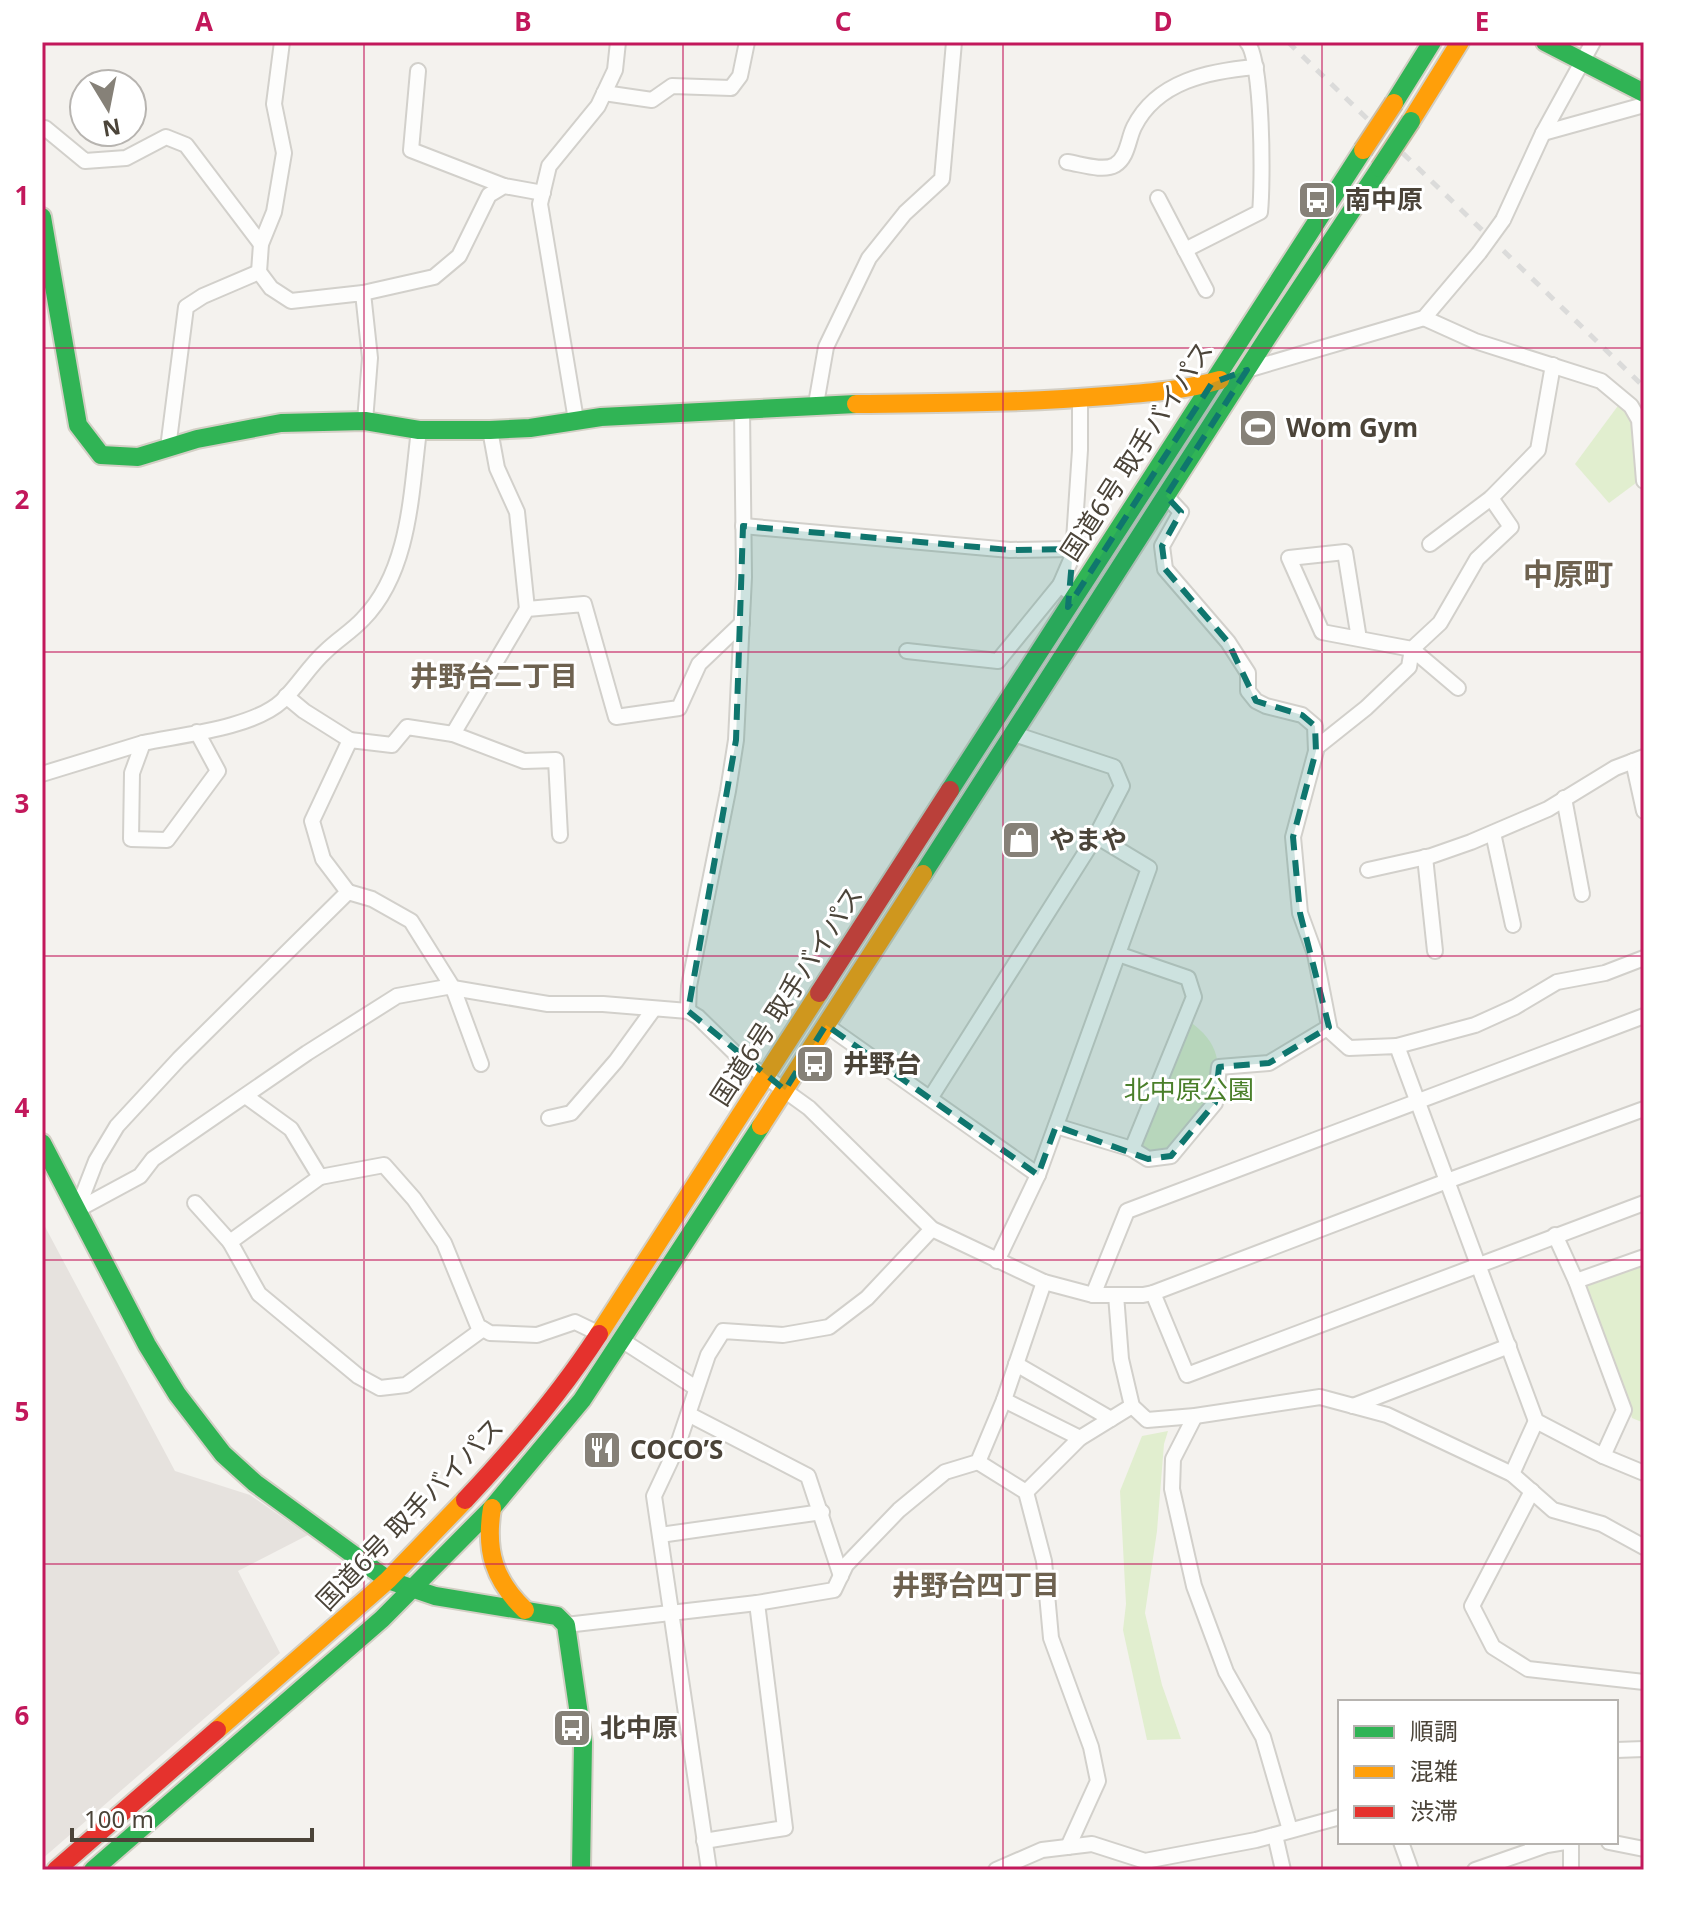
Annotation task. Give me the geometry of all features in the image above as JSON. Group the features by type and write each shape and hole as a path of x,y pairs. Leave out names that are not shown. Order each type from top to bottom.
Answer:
{"main road":[{"name":"国道6号 取手バイパス","path":"56,1870 388,1580 504,1459 571,1376 766,1078 1067,590 1212,383 1432,42"},
{"name":"国道6号 取手バイパス","path":"93,1870 352,1646 413,1589 492,1508 582,1400 1460,42"},
{"path":"1545,42 1644,93"},
{"path":"42,217 78,425 101,455 138,457 197,439 281,423 365,421 419,430 490,430 530,428 576,420 816,404 982,403 1080,398 1189,389 1247,370"},
{"path":"42,1143 147,1345 200,1427 223,1454 255,1483 388,1580 435,1596 557,1616 566,1625 583,1742 581,1870"},
{"path":"492,1508 488,1537 492,1564 508,1595 525,1610"}],"street":[{"path":"282,42 274,104 284,153 274,212 261,244 259,272 271,288 291,301 363,293 434,277 459,256 489,195 504,186"},
{"path":"576,420 540,204 549,166 598,106 615,70 618,42"},
{"path":"604,93 652,100 672,86 731,88 740,76 747,42"},
{"path":"816,404 826,347 869,258 905,213 942,179 954,42"},
{"path":"1185,250 1260,212 1263,184 1256,67 1252,47 1247,42"},
{"path":"1247,370 1424,318 1503,220 1543,133 1593,42"},
{"path":"1067,162 1104,168 1113,166 1123,158 1133,128 1157,96 1180,83 1217,70 1256,67"},
{"path":"418,71 411,150 504,186 543,193"},
{"path":"1543,133 1644,105"},
{"path":"42,129 45,128 85,161 126,158 166,137 186,145 261,244"},
{"path":"1158,198 1206,290"},
{"path":"168,448 186,307 203,296 259,272"},
{"path":"363,293 370,358 365,421"},
{"path":"1424,318 1475,341 1601,381 1631,406 1639,420 1644,481"},
{"path":"1430,544 1491,498 1538,450 1553,365"},
{"path":"907,651 998,661 1067,590 1080,450 1080,398"},
{"path":"688,1011 689,986 734,758 742,623 742,409"},
{"path":"42,774 143,743 232,727 280,704 323,653 364,618 391,578 404,538 419,430"},
{"path":"453,734 527,609 517,512 497,468 490,430"},
{"path":"1166,496 1181,512 1162,546 1165,569 1228,642 1248,673 1248,691 1256,701 1302,715 1315,726 1317,747 1293,837 1300,913 1315,954 1330,1031 1349,1048 1397,1046 1475,1025 1515,1007 1557,982 1605,973 1644,958"},
{"path":"1317,747 1366,708 1409,667 1412,649 1440,623 1477,559 1511,527 1491,498"},
{"path":"743,526 1010,550 1073,549"},
{"path":"1359,639 1345,552 1289,558 1322,632 1359,639 1412,649 1458,688"},
{"path":"527,609 584,604 616,717 679,708 699,664 742,623"},
{"path":"286,696 350,740 392,745 407,727 453,734 524,761 556,760 560,835"},
{"path":"143,743 132,773 131,839 167,840 218,771 197,732"},
{"path":"931,1097 1096,836 1122,786 1114,767 1014,734"},
{"path":"350,740 312,821 323,859 348,892 372,899 411,921 453,988 481,1064"},
{"path":"1368,870 1425,857 1493,833 1548,809 1615,768 1639,759 1644,811"},
{"path":"1564,798 1582,894"},
{"path":"1493,833 1513,925"},
{"path":"997,1261 1038,1175 1149,868 1096,836"},
{"path":"1425,857 1435,951"},
{"path":"77,1210 96,1161 117,1126 179,1059 348,892"},
{"path":"1118,954 1188,978 1194,997 1132,1149"},
{"path":"77,1210 140,1176 153,1159 307,1053 397,996 453,988 548,1004 603,1004 688,1011 741,1059 809,1108 932,1229 1044,1282 1093,1295 1153,1293 1644,1109"},
{"path":"549,1118 571,1113 616,1061 653,1010"},
{"path":"1093,1295 1127,1211 1644,1016"},
{"path":"826,1025 1038,1175"},
{"path":"1056,1126 1132,1149 1148,1159 1171,1156 1215,1103 1219,1067 1269,1063 1329,1027"},
{"path":"1397,1046 1536,1421 1603,1456 1644,1473"},
{"path":"247,1097 291,1129 320,1177"},
{"path":"230,1242 320,1177 384,1165 414,1199 444,1243 478,1326 490,1333 537,1335 575,1322 600,1334"},
{"path":"195,1203 230,1242 259,1294 358,1376 380,1388 406,1385 483,1329"},
{"path":"1153,1293 1187,1375 1644,1203"},
{"path":"709,1870 654,1496 690,1415 708,1355 723,1331 783,1335 829,1327 867,1298 932,1229"},
{"path":"1555,1235 1576,1281 1624,1410 1603,1456"},
{"path":"1576,1281 1644,1257"},
{"path":"978,1462 1004,1400 1044,1282"},
{"path":"1116,1295 1121,1359 1132,1406 1147,1420 1320,1397 1387,1415 1512,1474 1553,1510 1602,1524 1644,1547"},
{"path":"623,1341 696,1388"},
{"path":"1353,1406 1509,1346"},
{"path":"1016,1364 1111,1419"},
{"path":"1004,1400 1080,1438"},
{"path":"1026,1492 1080,1438 1132,1406"},
{"path":"690,1415 808,1476 841,1576"},
{"path":"1195,1416 1173,1459 1172,1489 1194,1586 1226,1672 1263,1737 1282,1832 1283,1870"},
{"path":"1512,1474 1536,1421"},
{"path":"566,1625 757,1603 834,1590 846,1565 899,1510 945,1472 978,1462 1026,1492 1044,1561 1051,1638 1091,1747 1098,1781 1068,1847"},
{"path":"1532,1491 1472,1606 1493,1647 1528,1669 1644,1682"},
{"path":"660,1535 822,1512"},
{"path":"704,1841 785,1828 757,1603"},
{"path":"1618,1750 1644,1749"},
{"path":"996,1870 1042,1850 1092,1844 1145,1861 1338,1818"},
{"path":"1402,1844 1411,1870"},
{"path":"1475,1870 1553,1844"},
{"path":"1571,1844 1571,1870"},
{"path":"1618,1844 1644,1849"}],"highlighted area":[{"path":"1247,370 1166,496 1181,512 1162,546 1165,569 1228,642 1256,701 1302,715 1315,726 1316,751 1293,837 1300,913 1329,1027 1269,1063 1219,1067 1215,1103 1171,1156 1148,1159 1056,1126 1038,1175 826,1025 785,1090 688,1011 736,740 743,526 1010,550 1073,549 1068,607 1212,383"}],"shaded area":[{"path":"42,1221 175,1471 250,1495 308,1535 238,1571 280,1653 42,1859"}],"green space":[{"path":"1623,399 1631,406 1644,477 1609,503 1575,464"},
{"name":"北中原公園","path":"1189,1021 1213,1046 1219,1074 1219,1099 1171,1156 1132,1149"},
{"path":"1644,1266 1644,1423 1632,1418 1585,1285"},
{"path":"1168,1431 1145,1613 1162,1685 1181,1739 1147,1740 1123,1630 1126,1604 1120,1491 1142,1436"}],"railway":[{"path":"1288,42 1644,387"}],"traffic: fast":[{"path":"1394,103 1432,42"},
{"path":"1545,42 1644,93"},
{"path":"1380,168 1411,121"},
{"path":"950,790 1363,150"},
{"path":"923,874 1267,338 1380,168"},
{"path":"42,217 78,425 101,455 138,457 197,439 281,423 365,421 419,430 490,430 530,428 601,417 856,404"},
{"path":"93,1870 382,1619 492,1508 582,1400 761,1126"},
{"path":"42,1143 147,1345 177,1394 223,1454 255,1483 388,1580 435,1596 557,1616 566,1625 583,1742 581,1870"}],"traffic: slow":[{"path":"1411,121 1460,42"},
{"path":"1363,150 1394,103"},
{"path":"856,404 1075,398 1163,391 1220,380"},
{"path":"761,1126 923,874"},
{"path":"599,1334 819,993"},
{"path":"217,1730 388,1580 465,1500"},
{"path":"492,1508 490,1538 494,1564 514,1599 525,1610"}],"traffic: jam":[{"path":"819,993 950,790"},
{"path":"465,1500 536,1420 599,1334"},
{"path":"56,1870 217,1730"}],"place":[{"name":"南中原","path":"1317,200"},
{"name":"Wom Gym","path":"1258,428"},
{"name":"やまや","path":"1021,840"},
{"name":"井野台","path":"815,1064"},
{"name":"COCO’S","path":"602,1450"},
{"name":"北中原","path":"572,1728"}],"district":[{"name":"中原町","path":"1568,575"},
{"name":"井野台二丁目","path":"494,676"},
{"name":"井野台四丁目","path":"976,1585"}]}
